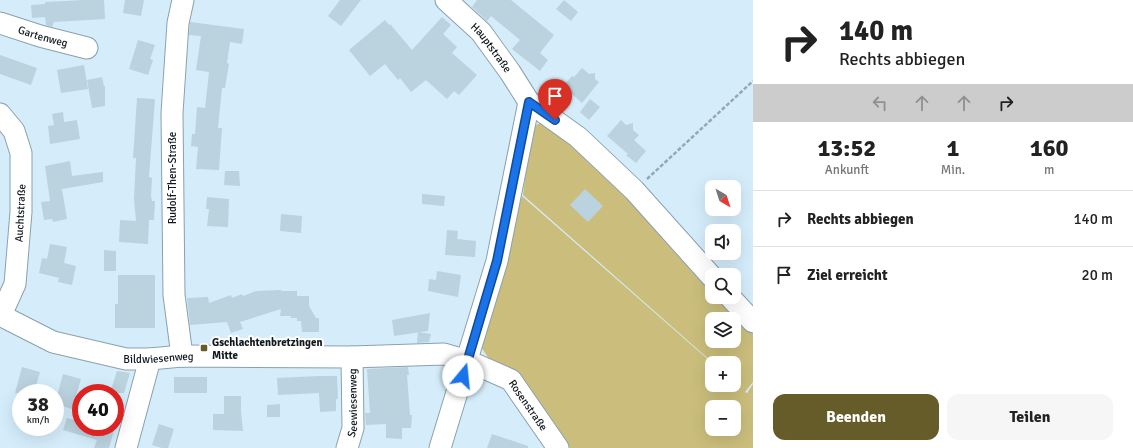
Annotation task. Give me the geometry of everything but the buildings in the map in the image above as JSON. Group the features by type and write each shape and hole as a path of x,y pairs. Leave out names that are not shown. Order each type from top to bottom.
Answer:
{"street":[{"name":"Rudolf-Then-Straße","path":"182,356 174,295 172,113 178,23 183,0"},
{"name":"Hauptstraße","path":"446,0 480,32 510,72 529,102"},
{"name":"Gartenweg","path":"0,23 40,36 87,48"},
{"path":"440,448 468,361 497,261 529,102 578,137 634,190 705,269"},
{"name":"Auchtstraße","path":"0,114 14,131 21,153 21,212 15,284 0,315"},
{"path":"736,304 753,322"},
{"name":"Bildwiesenweg","path":"0,315 53,342 126,359 150,359 182,356 352,357 444,354 468,361"},
{"name":"Seewiesenweg","path":"347,448 353,428 352,357"},
{"path":"126,448 150,359"},
{"name":"Rosenstraße","path":"468,361 511,380 558,448"}],"path":[{"path":"634,190 753,81"}],"shaded area":[{"path":"541,122 549,122 627,195 705,279 705,304 729,304 737,312 705,312 705,348 741,348 741,317 753,329 753,382 745,392 747,393 753,384 753,448 570,448 520,375 489,359 481,347 522,196 705,357 705,392 741,392 741,356 705,356 523,195 531,130"}],"place":[{"name":"Gschlachtenbretzingen Mitte","path":"204,348"}],"route":[{"path":"463,376 497,261 529,102 555,120"}]}
